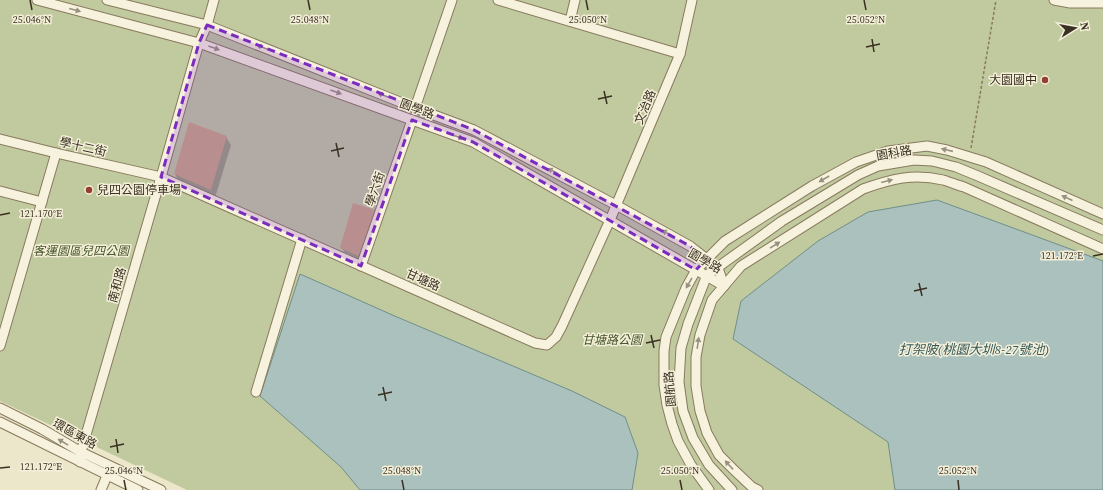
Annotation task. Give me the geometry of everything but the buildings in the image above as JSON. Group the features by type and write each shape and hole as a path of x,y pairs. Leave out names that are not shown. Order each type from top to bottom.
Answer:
{"street":[{"name":"園學路","path":"37,0 199,43 473,142 724,286"},
{"name":"園學路","path":"107,0 207,25 474,130 690,246 718,268 724,286"},
{"name":"南和路","path":"80,462 81,452 162,177 199,43 207,25 214,0"},
{"path":"415,108 452,0"},
{"path":"498,0 680,54"},
{"path":"570,22 575,0"},
{"name":"文治路","path":"610,220 680,54 692,0"},
{"path":"1054,0 1103,3"},
{"name":"學六街","path":"361,266 412,120"},
{"name":"學十二街","path":"0,139 162,177"},
{"path":"710,490 691,465 678,441 667,405 663,367 666,337 686,288 696,270 725,241 812,186 856,162 888,151 927,146 947,150 986,162 1103,214"},
{"path":"0,346 56,153"},
{"name":"園科路","path":"707,276 782,221 858,175 878,166 914,160 932,161 978,176 1103,230"},
{"name":"甘塘路","path":"162,177 534,343 547,345 556,337 562,326 610,220"},
{"path":"758,490 752,487 733,470 719,455 706,433 700,411 696,386 696,357 700,335 712,300 742,266 863,189 884,181 906,177 924,177 943,180 964,187 1103,249"},
{"path":"0,191 42,202"},
{"path":"256,392 302,239"},
{"name":"園航路","path":"707,276 688,324 681,348 680,382 684,411 693,438 709,465 732,490"},
{"name":"環區東路","path":"0,408 42,429 81,452 161,490"},
{"name":"環區東路","path":"0,422 138,490"},
{"path":"101,490 111,466"}],"path":[{"path":"969,157 996,0"}],"highlighted area":[{"path":"207,25 474,130 690,246 706,259 696,270 473,142 412,120 361,266 161,177 199,43"}],"green space":[{"path":"0,0 1103,0 1103,490 187,490 0,401"}],"water":[{"name":"打架陂(桃園大圳8-27號池)","path":"937,200 1103,261 1103,490 895,490 888,442 733,339 741,301 818,241 868,212"},
{"path":"300,274 572,391 625,417 638,453 632,490 360,490 341,467 260,396"}],"place":[{"name":"大園國中","path":"1045,80"},
{"name":"兒四公園停車場","path":"89,190"}],"park label":[{"name":"客運園區兒四公園","path":"81,251"},
{"name":"甘塘路公園","path":"612,340"}]}
